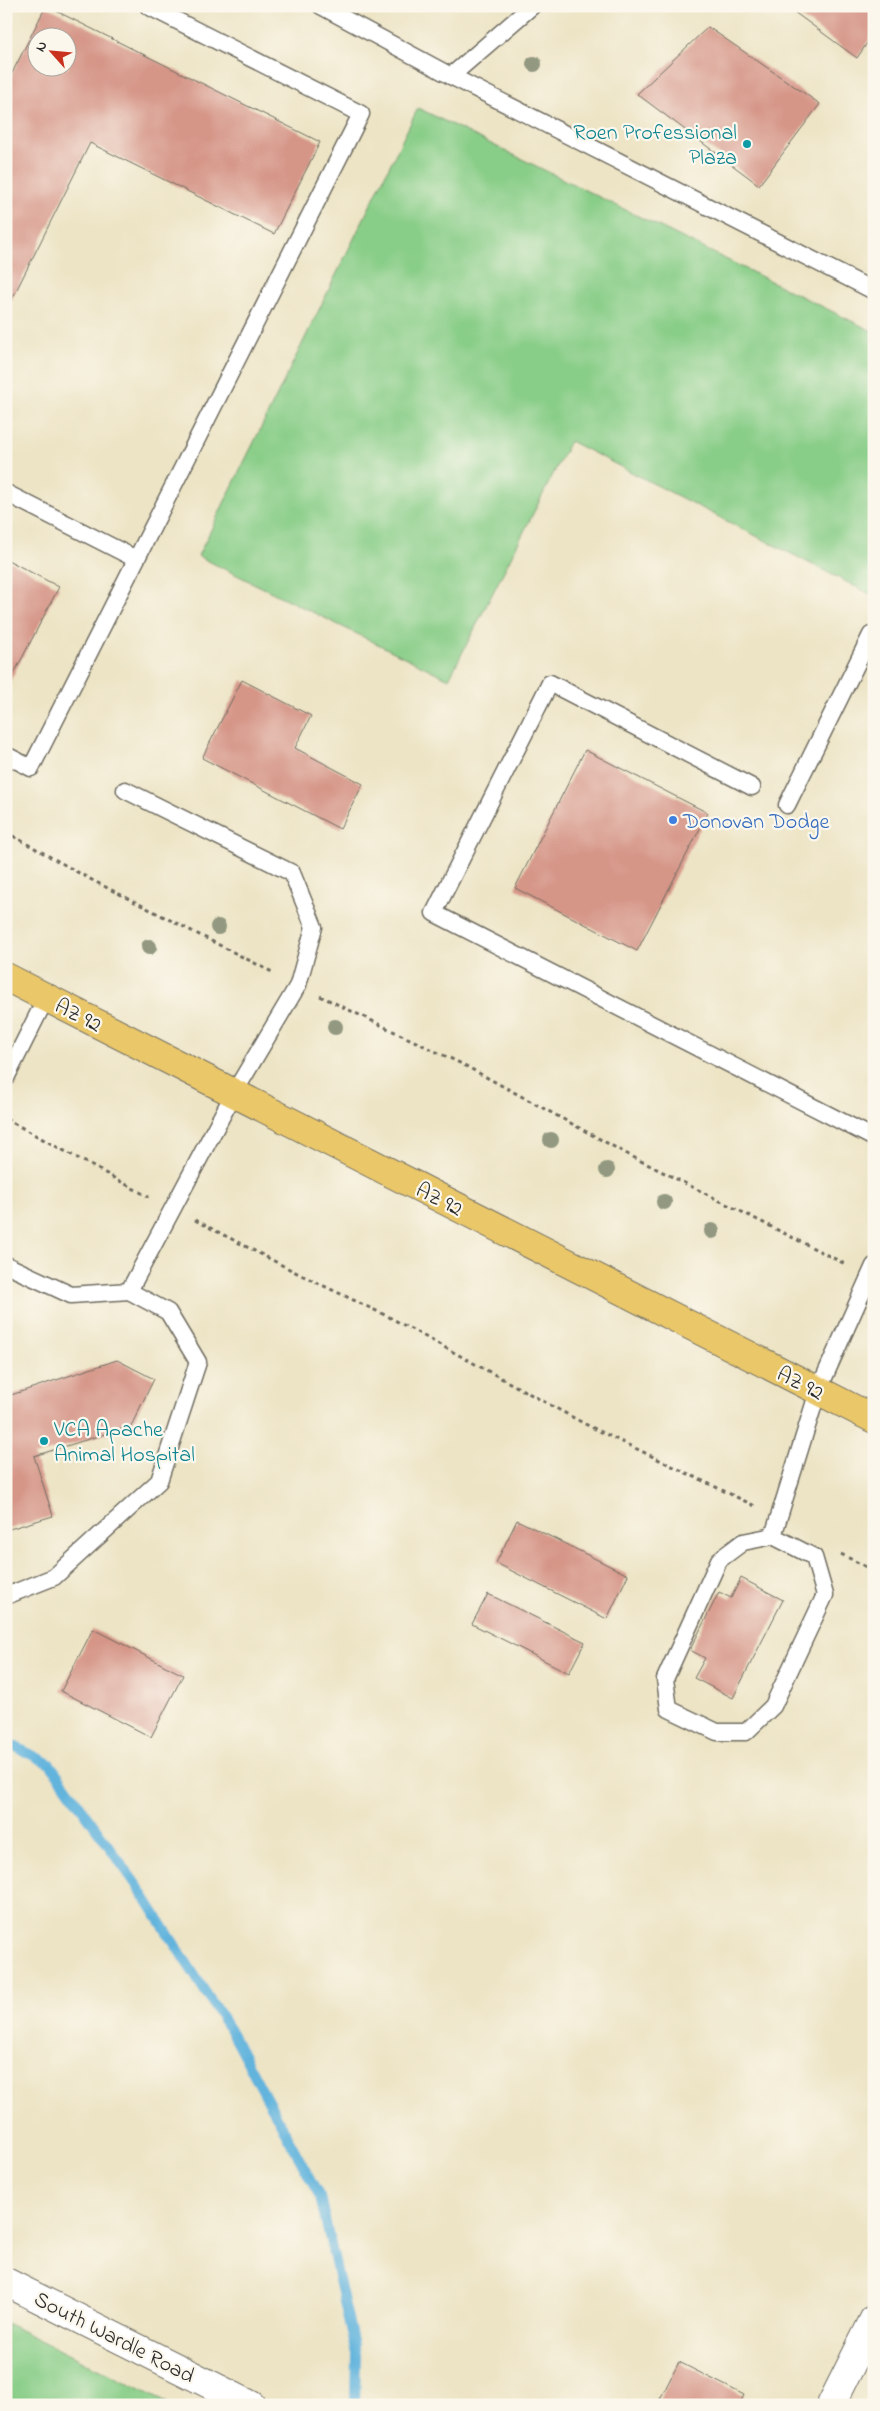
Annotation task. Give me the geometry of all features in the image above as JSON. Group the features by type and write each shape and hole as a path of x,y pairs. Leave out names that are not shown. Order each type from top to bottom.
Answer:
{"main road":[{"name":"AZ 92","path":"6,977 874,1419"}],"street":[{"name":"South Wardle Road","path":"6,2282 251,2405"},
{"path":"831,2405 874,2319"}],"lane":[{"path":"6,755 31,768 362,114 148,6"},
{"path":"321,6 451,76 874,291"},
{"path":"451,76 532,6"},
{"path":"6,493 136,559"},
{"path":"787,805 871,635 874,636"},
{"path":"752,788 550,683 434,913 874,1138"},
{"path":"125,790 292,873 314,927 298,985 234,1093 129,1291"},
{"path":"6,1078 46,998"},
{"path":"6,1264 71,1295 129,1291 168,1312 198,1362 159,1481 54,1576 6,1596"},
{"path":"773,1536 818,1391 871,1272"},
{"path":"773,1536 814,1557 825,1595 773,1706 746,1732 717,1732 669,1708 665,1679 719,1560 743,1542 773,1536"}],"path":[{"path":"6,832 88,878 298,985 464,1065 628,1155 871,1272"},
{"path":"6,1119 100,1172 301,1275 389,1317 585,1424 779,1518"},
{"path":"839,1553 874,1571"}],"green space":[{"path":"418,108 874,332 874,596 570,441 449,679 198,556"},
{"path":"6,2323 171,2405 6,2405"}],"building":[{"path":"46,6 320,142 274,234 90,143 6,311 6,85 28,42 28,78 78,78 78,28 35,28"},
{"path":"786,6 874,6 874,33 857,58"},
{"name":"Roen Professional Plaza","path":"708,27 820,104 759,185 637,94"},
{"path":"6,559 59,587 6,689"},
{"path":"242,680 311,716 295,748 363,784 340,829 202,758"},
{"path":"585,750 708,813 637,951 515,888"},
{"name":"VCA Apache Animal Hospital","path":"117,1360 154,1379 131,1426 34,1456 53,1516 6,1530 6,1383 11,1395"},
{"path":"517,1520 628,1575 607,1619 496,1563"},
{"path":"741,1578 783,1600 733,1698 694,1678 705,1658 690,1650 719,1592 731,1598"},
{"path":"488,1594 585,1642 569,1673 472,1624"},
{"path":"93,1629 183,1675 151,1737 61,1691"},
{"path":"679,2362 744,2395 739,2405 657,2405"}],"waterway":[{"path":"6,1742 50,1764 140,1890 231,2032 320,2197 356,2354 355,2405"}],"place":[{"name":"Roen Professional Plaza","path":"747,144"},
{"name":"Donovan Dodge","path":"673,820"},
{"name":"VCA Apache Animal Hospital","path":"44,1441"}]}
